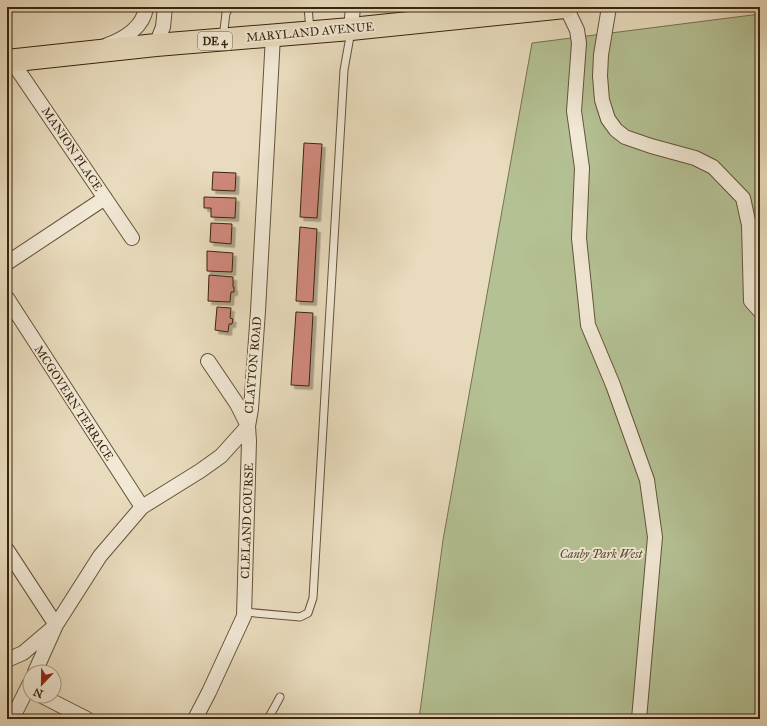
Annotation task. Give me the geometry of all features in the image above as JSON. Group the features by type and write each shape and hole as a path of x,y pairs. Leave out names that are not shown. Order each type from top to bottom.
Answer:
{"main road":[{"name":"MARYLAND AVENUE","path":"9,61 156,45 351,29 455,16 565,7"}],"street":[{"path":"83,54 119,40 132,32 141,21 146,12 146,7"},
{"path":"156,45 163,27 165,7"},
{"path":"351,29 352,7"},
{"path":"565,7 577,30 579,43 574,111 582,168 579,238 588,325 613,385 647,480 655,537 639,719"},
{"path":"609,7 601,55 600,76 602,100 608,119 616,130 625,136 651,146 695,158 713,167 743,198 749,225 751,301 760,311"},
{"name":"CLAYTON ROAD","path":"7,660 23,653 56,625 100,556 142,507 200,471 221,456 248,426 258,311 273,36"},
{"name":"MANION PLACE","path":"9,61 132,238"},
{"path":"7,263 105,198"},
{"name":"MCGOVERN TERRACE","path":"7,298 142,507"},
{"path":"208,361 237,404 248,426"},
{"name":"CLELAND COURSE","path":"244,614 249,441 248,426"},
{"path":"7,550 56,625 39,664"},
{"path":"195,719 209,692 244,614"},
{"path":"12,719 22,700"},
{"path":"58,704 87,719"}],"lane":[{"path":"222,40 226,13 230,7"},
{"path":"308,7 310,32"},
{"path":"244,614 300,617 308,613 313,598 344,70 351,29"},
{"path":"268,719 280,697"}],"green space":[{"name":"Canby Park West","path":"760,14 760,719 419,719 443,540 532,43"}],"building":[{"path":"304,143 322,144 317,218 300,217"},
{"path":"213,172 236,173 235,191 212,190"},
{"path":"204,197 236,198 235,218 211,217 211,208 204,208"},
{"path":"211,223 232,224 231,244 210,242"},
{"path":"300,227 317,229 313,302 296,301"},
{"path":"207,251 233,253 232,272 207,271"},
{"path":"209,275 233,277 234,292 231,292 230,302 208,301"},
{"path":"217,307 231,308 230,318 233,319 232,324 229,324 228,332 215,330"},
{"path":"296,312 313,313 309,386 291,385"}]}
